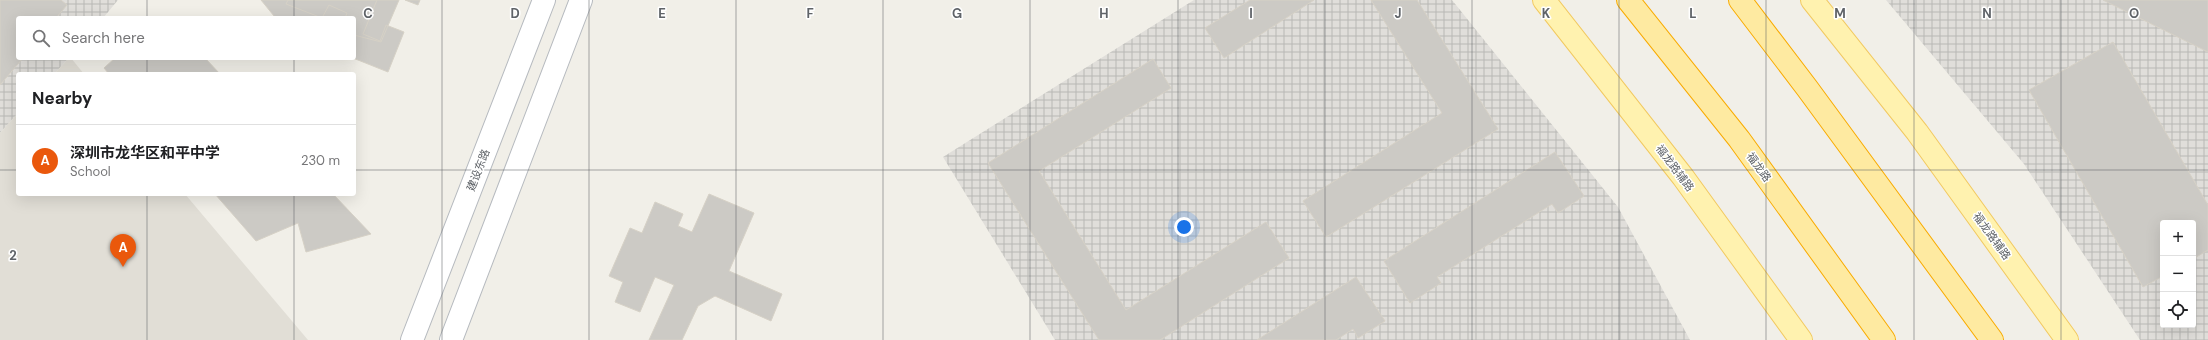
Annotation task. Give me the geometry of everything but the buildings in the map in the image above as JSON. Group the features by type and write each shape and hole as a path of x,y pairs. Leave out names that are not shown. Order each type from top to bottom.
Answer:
{"highway":[{"name":"福龙路","path":"1628,0 1739,139 1884,340"},
{"path":"1740,0 1807,88 1992,340"}],"main road":[{"name":"建设东路","path":"412,340 544,0"},
{"path":"451,340 581,0"},
{"name":"福龙路辅路","path":"1544,0 1683,177 1801,340"},
{"name":"福龙路辅路","path":"1812,0 1917,132 2067,340"}],"shaded area":[{"path":"0,0 118,0 105,16 16,16 16,60 67,60 56,72 16,72 16,115 0,133"},
{"path":"1194,0 1452,0 1618,207 1690,340 1055,340 943,157"},
{"path":"1886,0 2208,0 2208,340 2140,340 2024,164"},
{"path":"67,60 73,60 82,72 56,72"},
{"path":"16,115 16,196 187,196 308,340 0,340 0,133"}],"place":[{"name":"深圳市龙华区和平中学","path":"123,267"}]}
